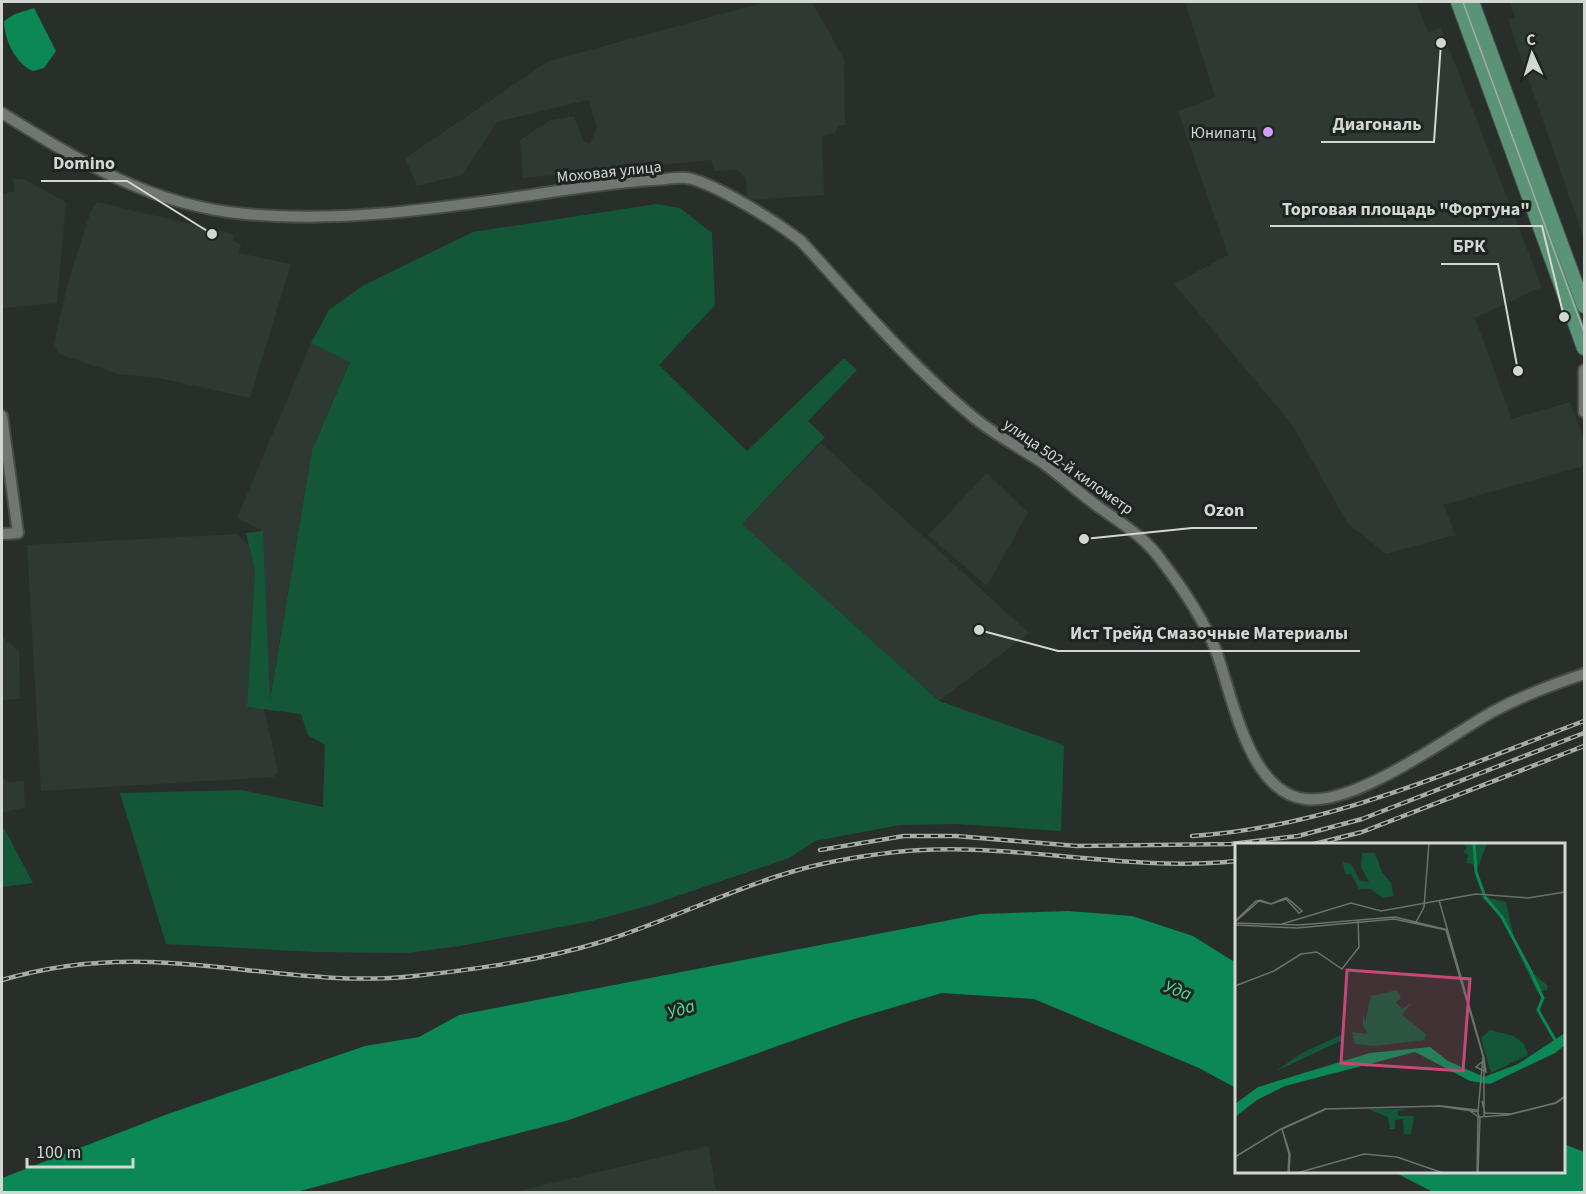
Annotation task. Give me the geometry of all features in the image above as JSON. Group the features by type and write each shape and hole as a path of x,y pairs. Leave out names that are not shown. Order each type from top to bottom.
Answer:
{"main road":[{"path":"1458,2 1584,348"},
{"path":"1472,2 1584,306"}],"street":[{"name":"Моховая улица","path":"2,113 128,185 188,205 245,214 332,217 430,210 609,184 685,178 706,184 780,225"},
{"name":"улица 502-й километр","path":"780,225 801,242 923,372 974,418 1039,460 1132,529 1160,558 1189,600 1214,646 1245,741 1266,774 1281,790 1301,799 1315,800 1346,792 1416,762 1496,710 1584,674"},
{"path":"1584,370 1584,412"},
{"path":"2,416 18,533 2,534"}],"shaded area":[{"path":"766,2 812,2 844,59 845,125 838,125 835,133 822,136 824,195 747,200 746,178 738,170 714,171 712,160 523,178 520,140 550,120 574,116 583,141 590,144 597,127 588,100 497,122 462,175 417,186 405,158 549,61"},
{"path":"1185,2 1416,2 1428,32 1441,28 1542,287 1475,318 1512,419 1570,402 1584,439 1584,466 1444,505 1455,535 1386,554 1348,524 1291,423 1174,284 1228,255 1178,111 1215,97"},
{"path":"1510,2 1584,2 1584,239 1508,20 1515,17"},
{"path":"13,179 24,179 66,202 57,303 2,308 2,194 15,191"},
{"path":"97,202 225,232 234,235 233,241 241,244 239,253 291,264 250,398 158,378 118,374 59,354 54,343 68,282 90,213"},
{"path":"656,204 680,208 712,233 715,305 659,365 747,451 844,358 857,370 808,421 825,437 742,524 939,701 1064,745 1061,831 957,824 900,825 815,841 789,858 651,905 592,921 460,946 407,953 314,952 166,944 120,793 242,790 323,807 325,745 308,735 301,714 247,707 255,571 246,533 263,531 270,700 312,450 350,362 311,343 329,310 364,285 473,232"},
{"path":"311,343 350,361 312,450 269,704 263,531 237,518"},
{"path":"821,443 1029,633 939,701 742,524"},
{"path":"987,473 1028,513 987,586 928,535"},
{"path":"237,534 249,546 255,571 247,707 264,709 278,772 274,777 41,791 27,545"},
{"path":"2,637 19,650 20,699 2,700"},
{"path":"2,776 8,782 24,781 25,807 2,813"},
{"path":"4,828 33,883 2,887 2,830"},
{"path":"708,1146 716,1192 513,1192"}],"water":[{"path":"34,8 56,51 44,68 33,71 21,63 12,51 6,36 4,21 15,14"},
{"name":"Уда","path":"1068,911 1132,916 1193,936 1235,962 1235,1087 1199,1068 1034,999 942,993 854,1019 569,1120 296,1192 2,1192 2,1178 165,1115 365,1046 419,1037 459,1015 981,914"},
{"path":"1565,1144 1584,1152 1584,1192 1433,1192 1396,1173 1565,1173"}],"tram line":[{"path":"1463,2 1584,332"}],"railway":[{"path":"1192,836 1243,831 1343,808 1440,776 1584,721"},
{"path":"1239,843 1298,836 1362,819 1584,733"},
{"path":"1318,843 1362,832 1584,746"},
{"path":"820,850 904,836 956,836 1077,846 1235,844"},
{"path":"2,980 43,970 106,962 170,963 293,975 354,978 415,976 486,967 533,959 601,942 743,888 804,868 896,852 938,849 981,850 1151,863 1194,864 1235,861"}],"place":[{"name":"Диагональ","path":"1441,43"},
{"name":"Юнипатц","path":"1268,132"},
{"name":"Domino","path":"212,234"},
{"name":"Торговая площадь \"Фортуна\"","path":"1564,317"},
{"name":"БРК","path":"1518,371"},
{"name":"Ozon","path":"1084,539"},
{"name":"Ист Трейд Смазочные Материалы","path":"979,630"}]}
